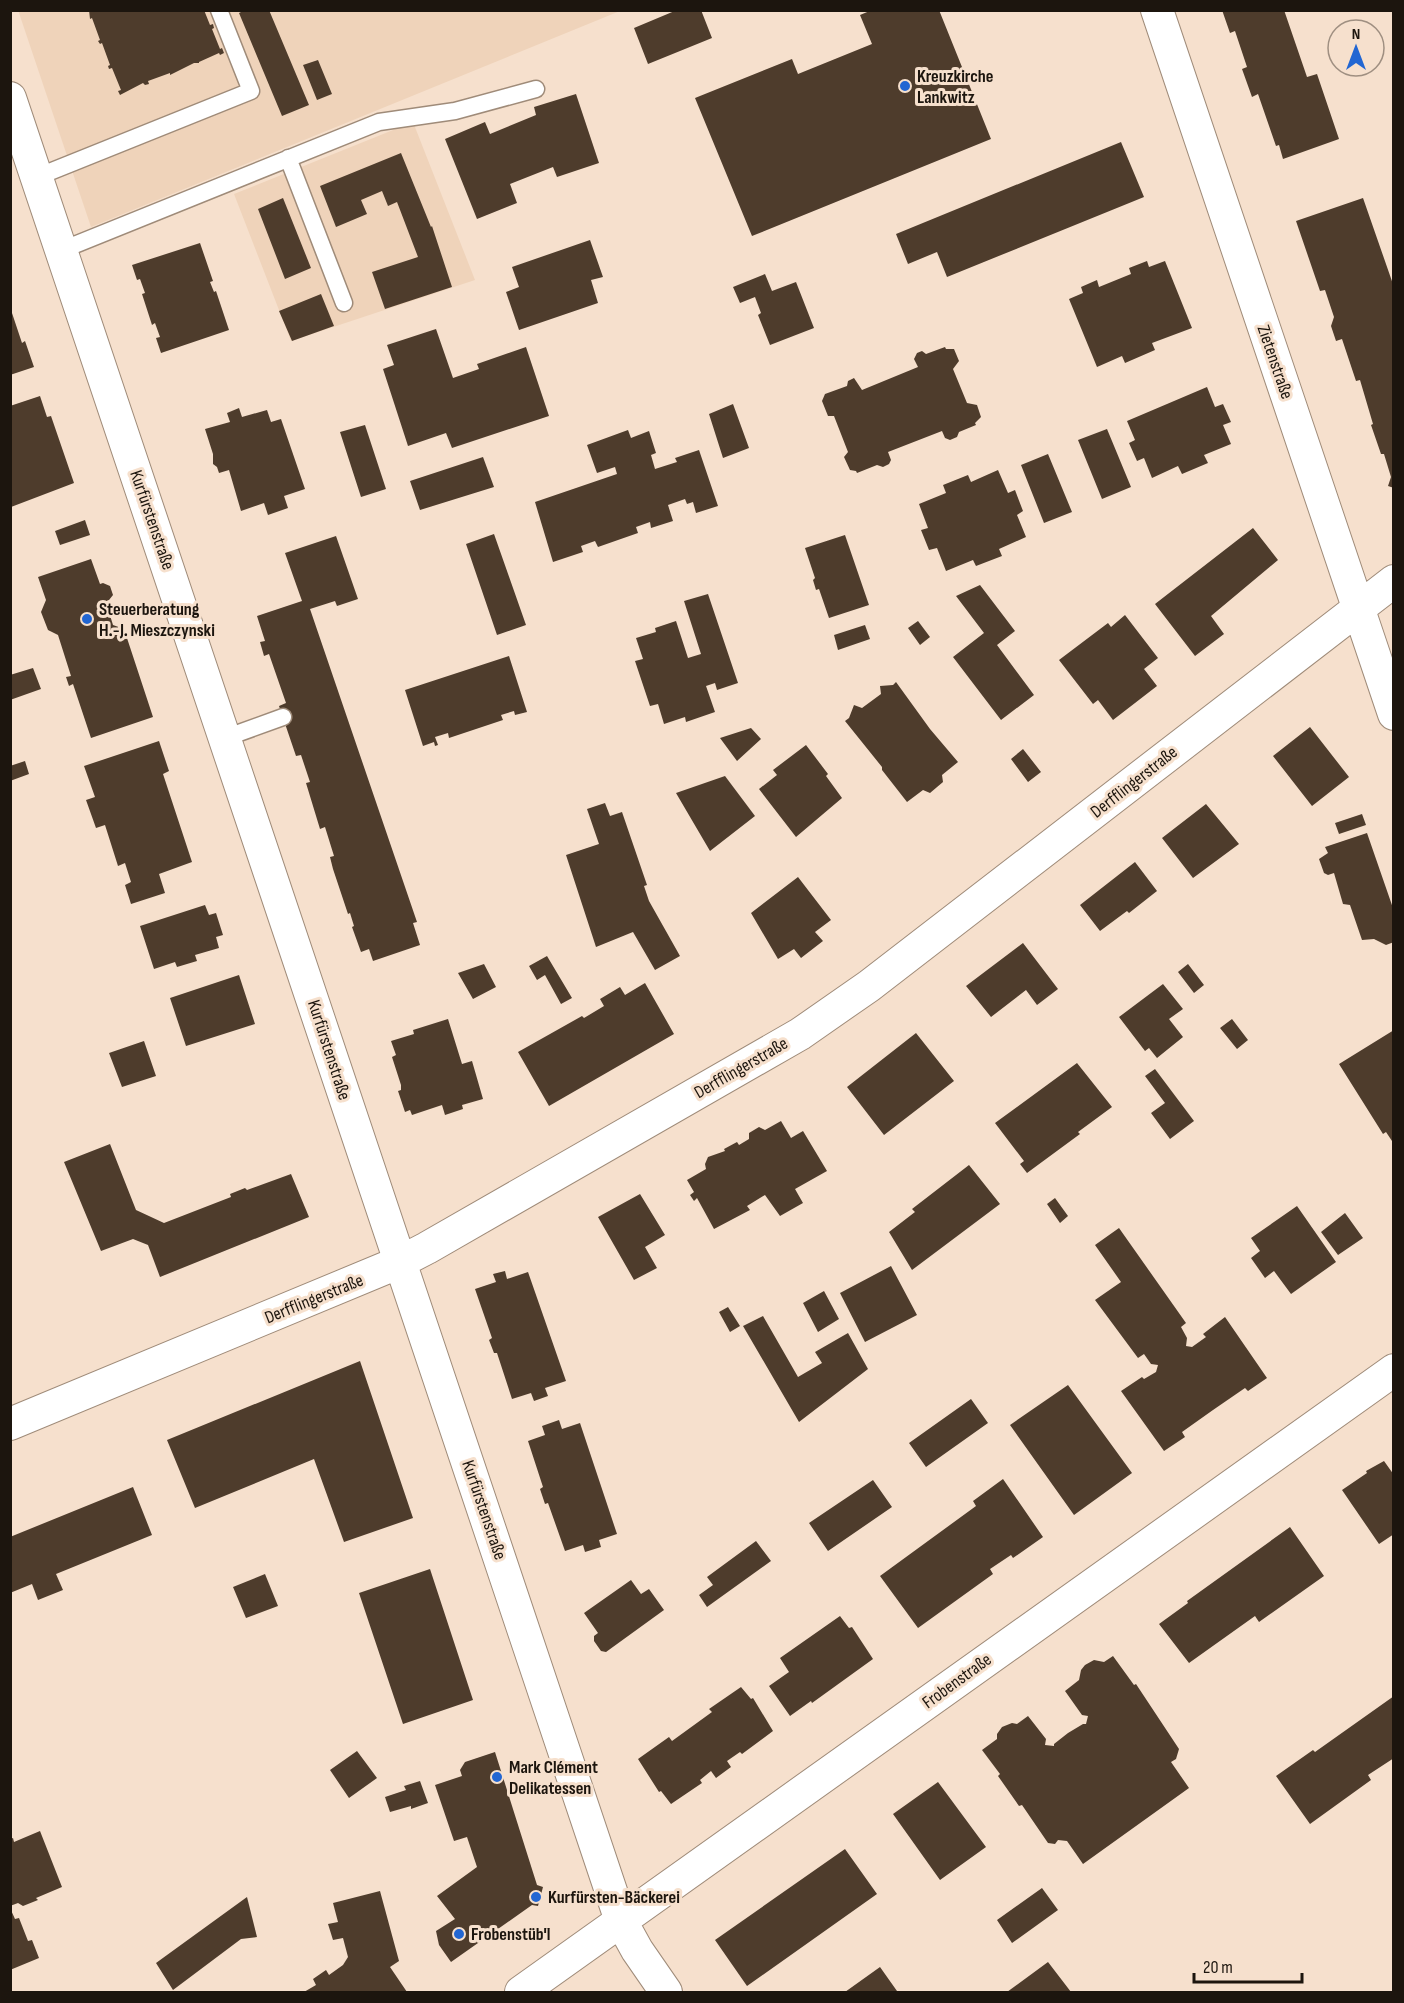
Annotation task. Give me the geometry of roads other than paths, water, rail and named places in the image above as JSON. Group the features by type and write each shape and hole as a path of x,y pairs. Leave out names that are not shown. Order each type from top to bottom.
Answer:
{"street":[{"name":"Zietenstraße","path":"1157,10 1394,714"},
{"name":"Kurfürstenstraße","path":"10,98 621,1921 637,1950 666,1992"},
{"name":"Derfflingerstraße","path":"10,1424 400,1262 458,1231 807,1029 869,986 1394,581"},
{"name":"Frobenstraße","path":"521,1992 1394,1370"}],"lane":[{"path":"37,177 251,91 219,10"},
{"path":"62,250 379,122 455,111 536,89"},
{"path":"288,158 344,303"},
{"path":"225,738 284,717"}],"place":[{"name":"Kreuzkirche Lankwitz","path":"905,86"},
{"name":"Steuerberatung H.-J. Mieszczynski","path":"87,619"},
{"name":"Mark Clément Delikatessen","path":"497,1777"},
{"name":"Kurfürsten-Bäckerei","path":"536,1897"},
{"name":"Frobenstüb'l","path":"459,1934"}]}
